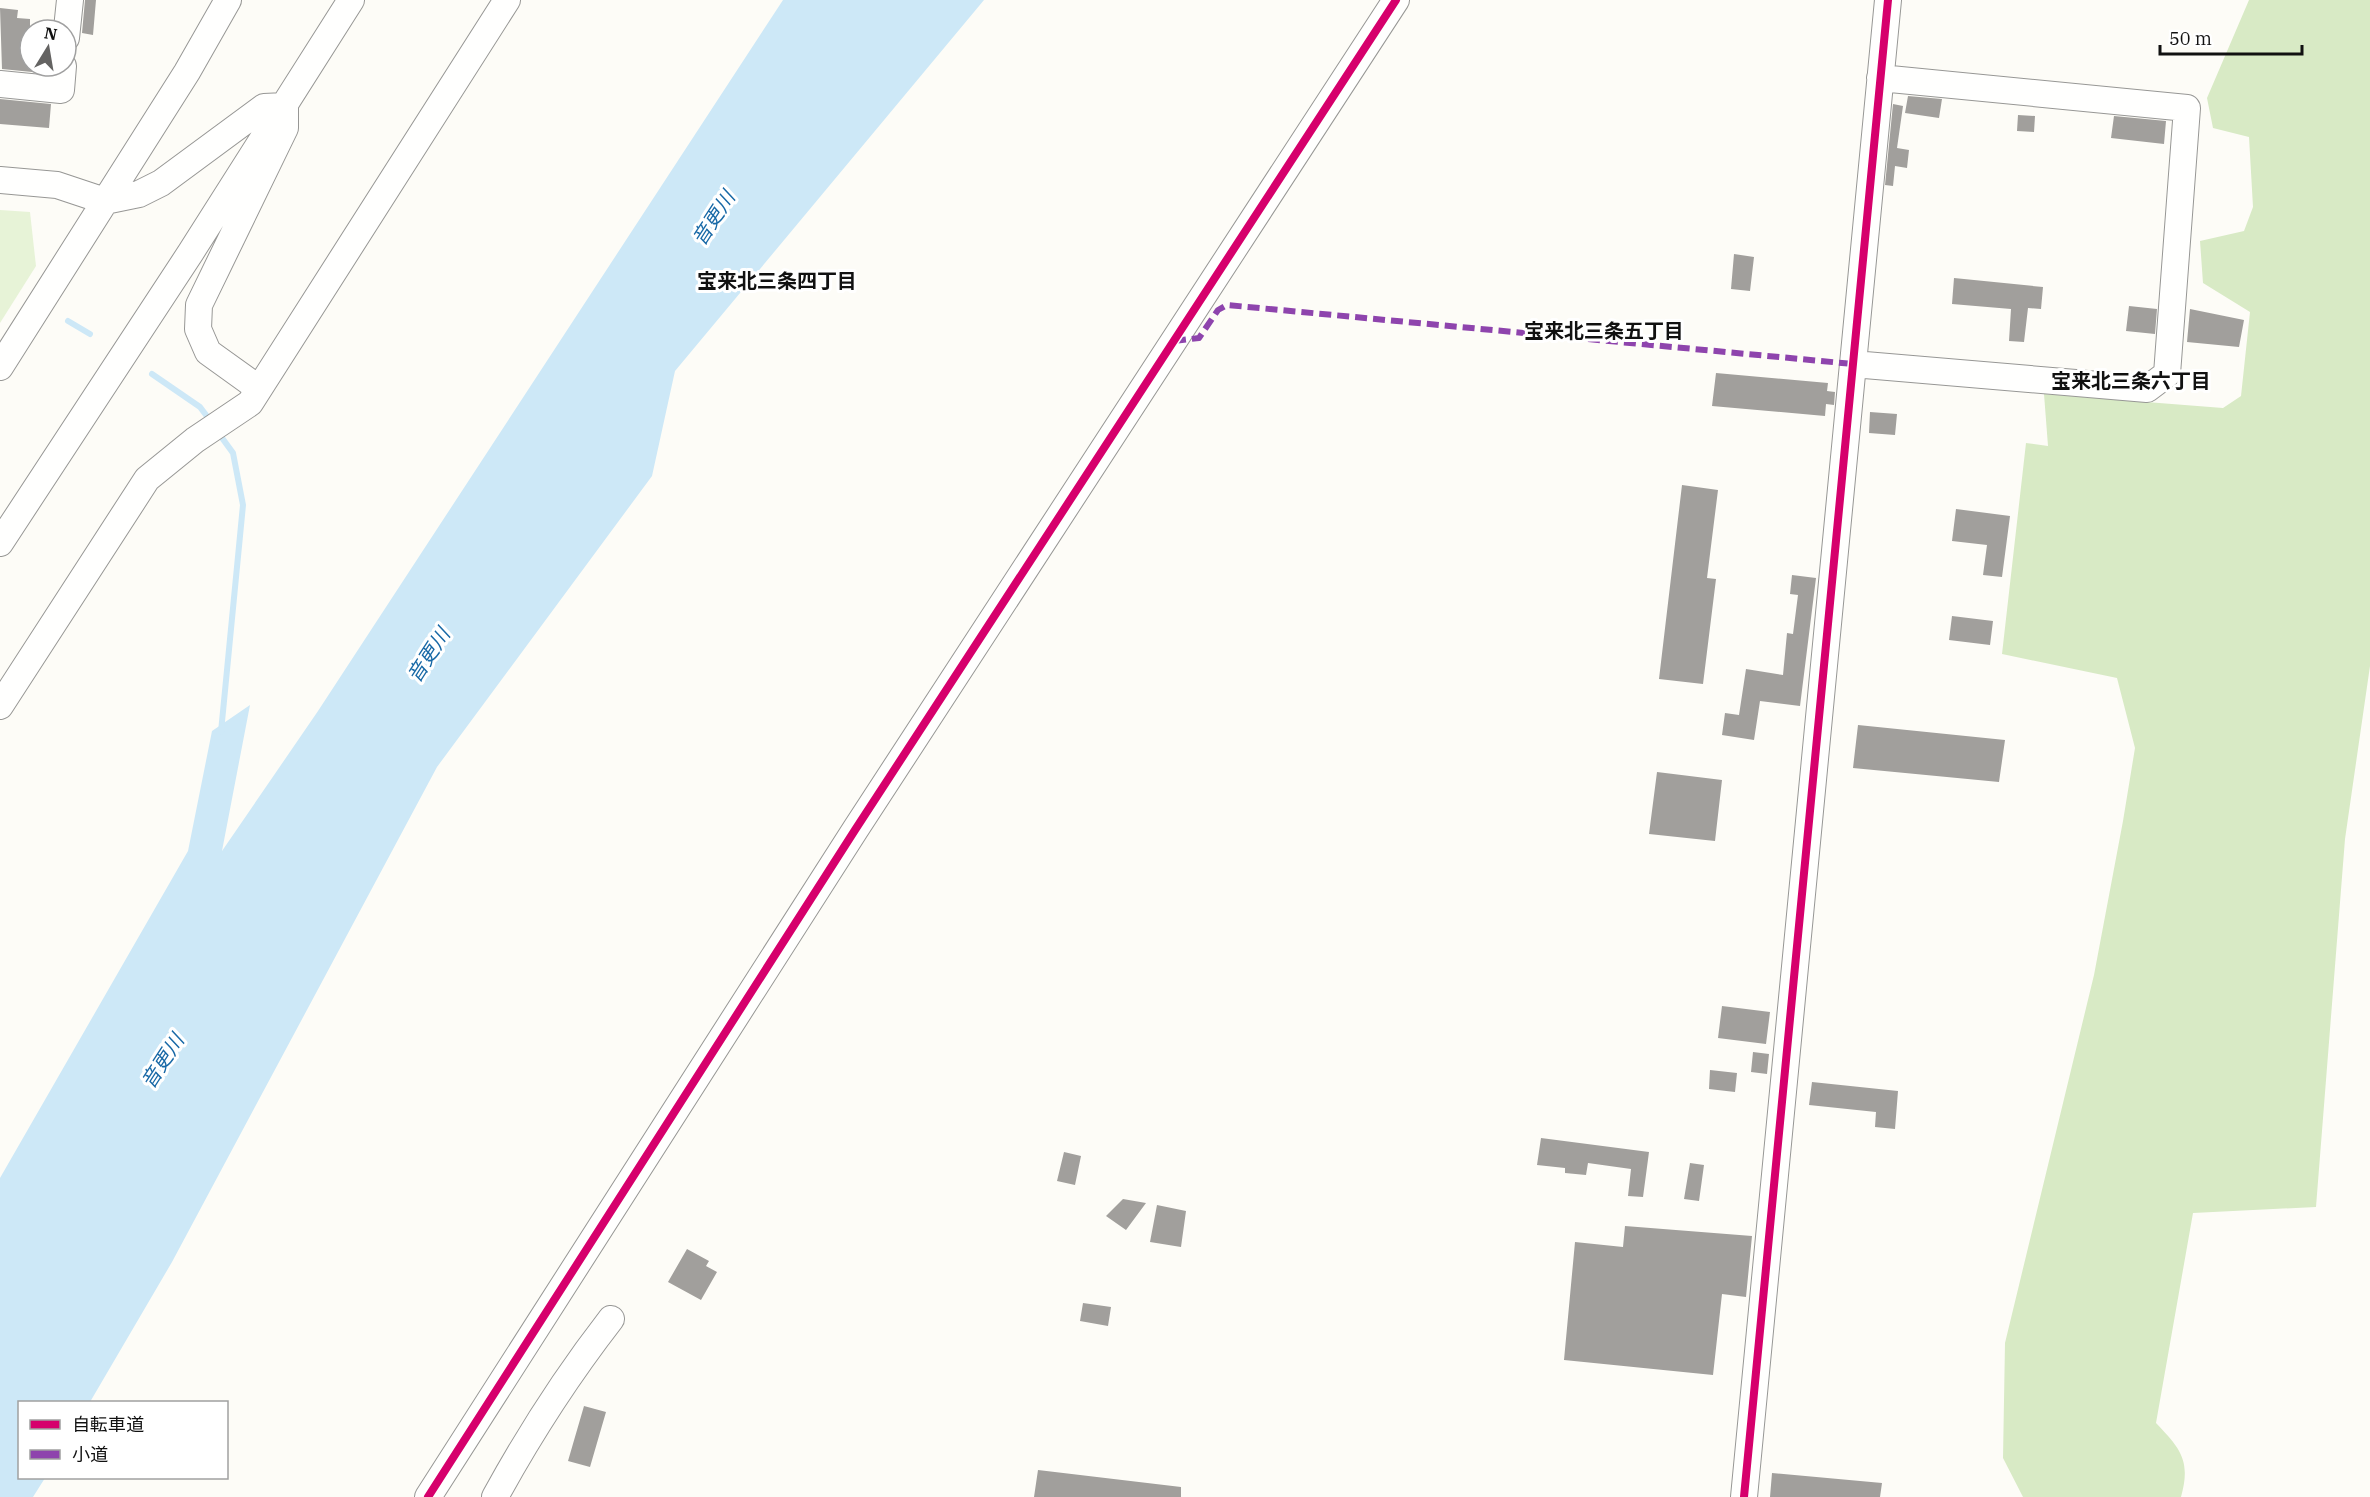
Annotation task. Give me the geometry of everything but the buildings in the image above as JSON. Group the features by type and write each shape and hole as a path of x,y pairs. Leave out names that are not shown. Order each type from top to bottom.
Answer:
{"street":[{"path":"68,18 70,0"},
{"path":"0,367 188,72 228,0"},
{"path":"0,543 285,106 351,0"},
{"path":"0,706 147,479 195,440 250,403 507,0"},
{"path":"429,1497 855,830 1396,0"},
{"path":"1744,1497 1888,0"},
{"path":"0,84 61,90 62,78"},
{"path":"1853,364 2147,389 2167,374 2187,108 1881,78"},
{"path":"0,180 57,185 105,201 139,194 161,183 264,107 285,106"},
{"path":"258,388 208,352 198,329 199,305 285,129 285,106"},
{"path":"495,1497 530,1431 565,1378 611,1319"}],"green space":[{"path":"2249,0 2370,0 2370,666 2345,839 2316,1207 2193,1213 2156,1423 2172,1440 2182,1456 2185,1474 2181,1497 2023,1497 2003,1458 2005,1343 2094,975 2135,748 2117,678 2002,654 2026,443 2048,446 2044,394 2223,408 2241,396 2250,312 2203,283 2200,241 2244,231 2253,207 2249,137 2213,128 2207,98"},
{"path":"0,210 30,212 36,266 0,323"}],"water":[{"name":"音更川","path":"783,0 984,0 675,371 652,476 437,767 172,1262 91,1401 18,1401 18,1479 44,1479 33,1497 0,1497 0,1178 188,851 212,731 250,705 222,851 318,711"}],"waterway":[{"path":"68,321 90,334"},
{"path":"152,374 200,407 212,423"},
{"path":"217,431 233,453 243,505 221,732"}],"marked path":[{"path":"1174,341 1199,338 1218,310 1227,305 1853,364"}],"cycle path":[{"path":"428,1497 855,830 1396,0"},
{"path":"1744,1497 1888,0"}],"district":[{"name":"宝来北三条四丁目","path":"777,280"},
{"name":"宝来北三条五丁目","path":"1604,330"},
{"name":"宝来北三条六丁目","path":"2131,380"}]}
